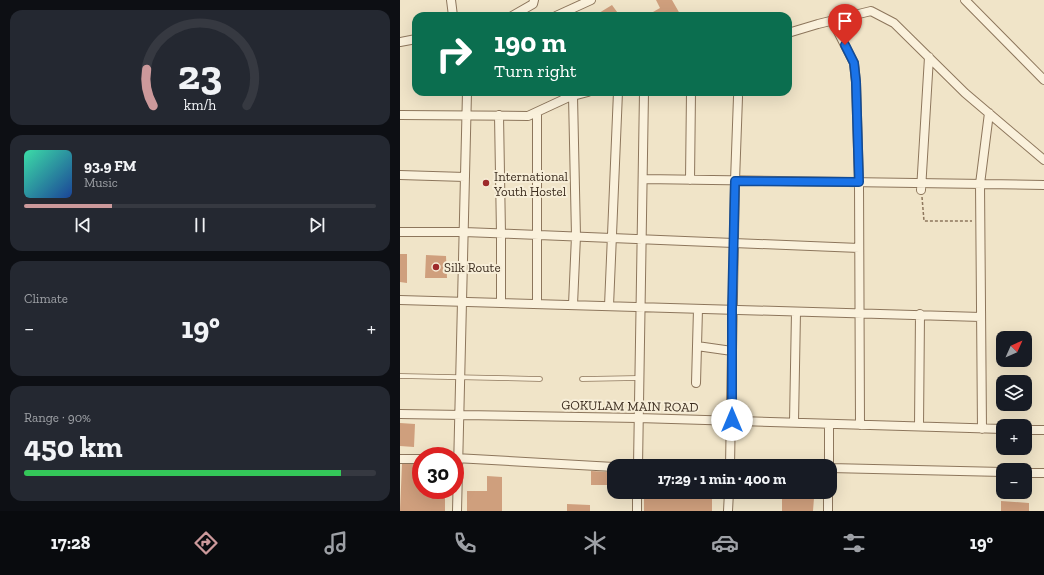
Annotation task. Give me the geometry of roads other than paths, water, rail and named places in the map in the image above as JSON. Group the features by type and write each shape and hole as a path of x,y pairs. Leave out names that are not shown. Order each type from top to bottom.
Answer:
{"street":[{"path":"451,0 452,12"},
{"path":"519,12 533,4 534,0"},
{"path":"564,12 590,0"},
{"path":"965,0 1044,80"},
{"path":"792,32 832,20 871,12 894,23 964,93 1044,160"},
{"path":"832,20 854,63 856,82 860,248 860,425"},
{"path":"400,42 412,40"},
{"path":"921,187 929,57"},
{"path":"458,447 467,96"},
{"path":"400,115 528,116 573,96 576,236 573,305"},
{"path":"609,306 618,96"},
{"path":"638,459 644,96"},
{"path":"690,180 691,96"},
{"path":"730,459 732,420 733,242 738,97"},
{"path":"537,112 537,304"},
{"path":"982,428 978,222 980,184 989,113"},
{"path":"499,116 501,234 500,303"},
{"path":"400,175 465,177"},
{"path":"643,180 859,182 921,187 980,184 1044,185"},
{"path":"400,232 464,232 860,248"},
{"path":"400,300 860,314 920,314 981,317"},
{"path":"696,383 698,309"},
{"path":"794,422 796,312"},
{"path":"919,426 920,314"},
{"path":"697,346 732,351"},
{"name":"GOKULAM MAIN ROAD","path":"400,414 732,420 996,429"},
{"path":"829,424 829,459"},
{"path":"1032,430 1044,430"},
{"path":"464,458 607,467"},
{"path":"400,459 412,459"},
{"path":"837,467 996,472"},
{"path":"1032,473 1044,473"},
{"path":"457,499 457,511"},
{"path":"637,499 637,511"},
{"path":"728,511 729,499"},
{"path":"828,499 828,511"}],"lane":[{"path":"400,376 540,379"},
{"path":"582,379 639,378"}],"place":[{"name":"International Youth Hostel","path":"486,183"},
{"name":"Silk Route","path":"436,267"}]}
